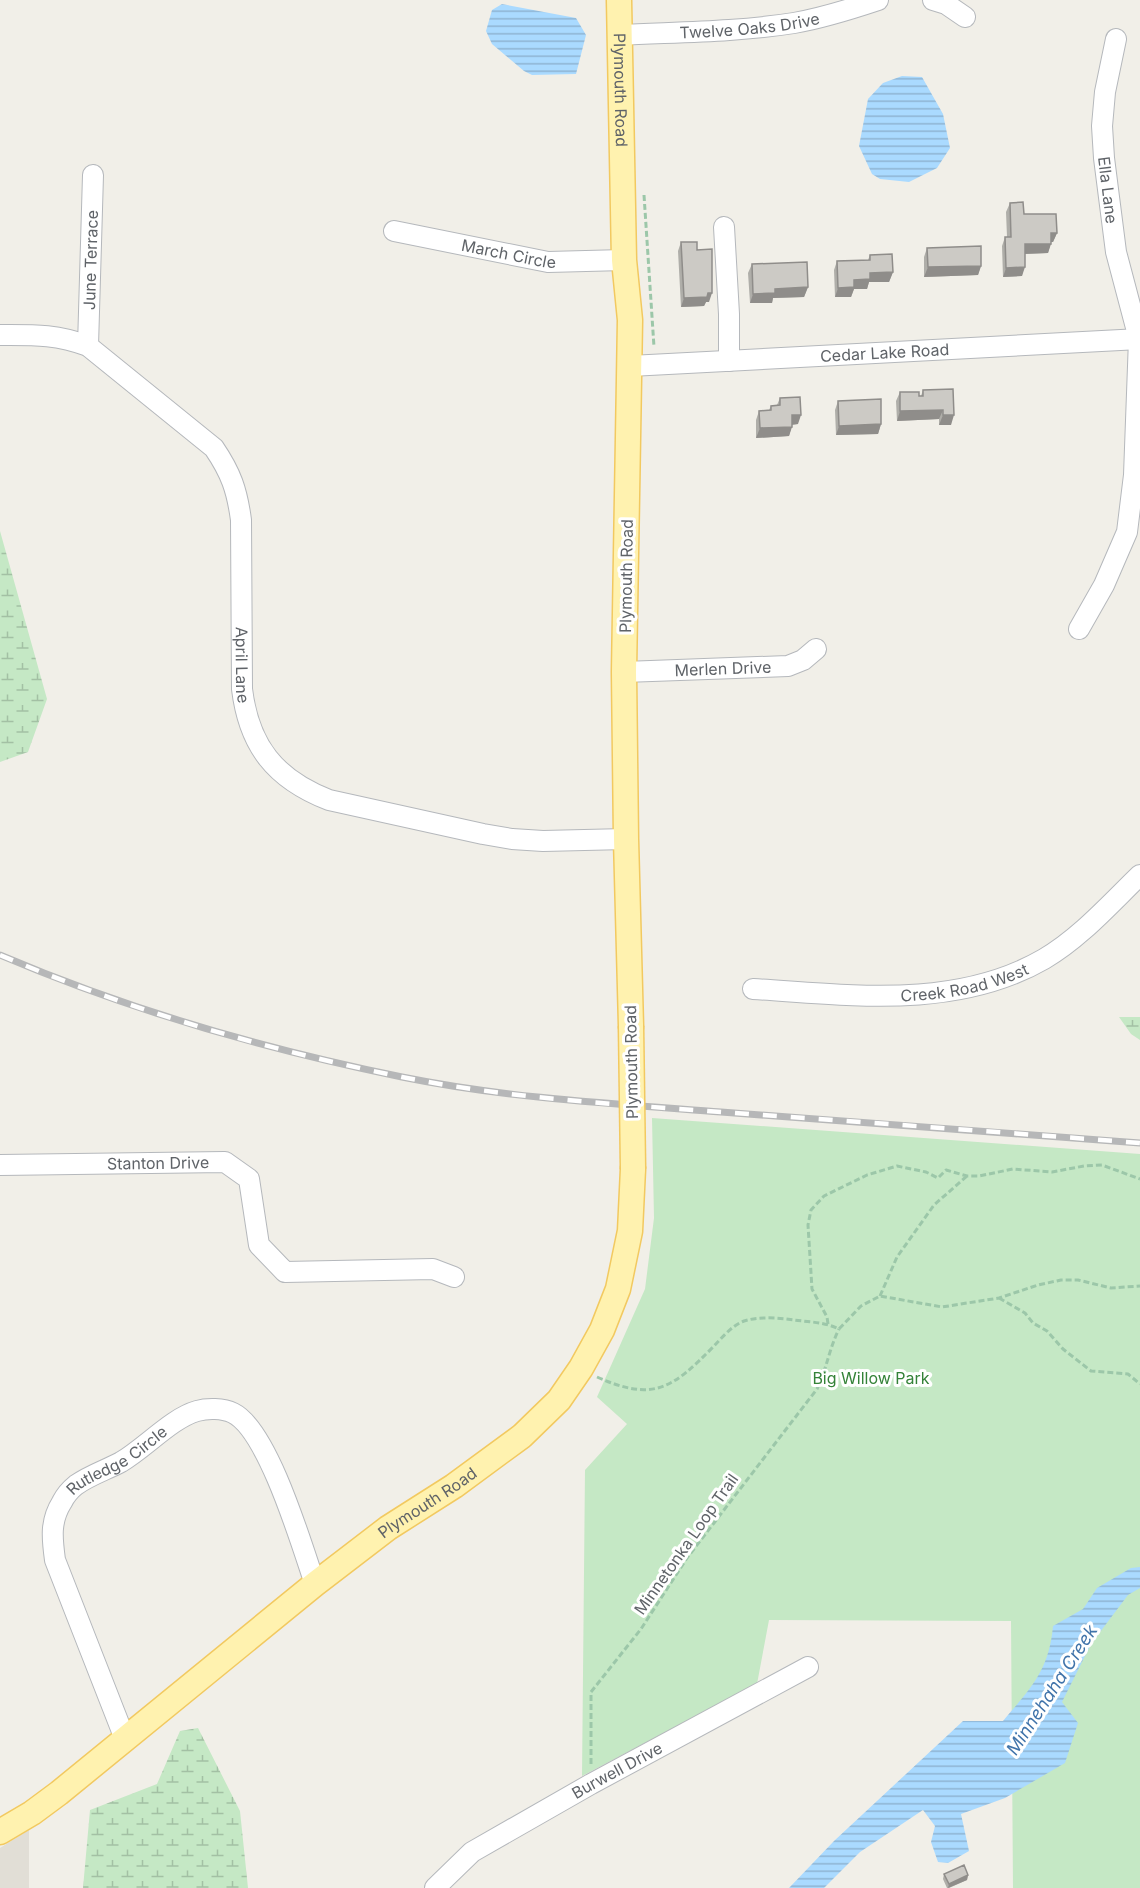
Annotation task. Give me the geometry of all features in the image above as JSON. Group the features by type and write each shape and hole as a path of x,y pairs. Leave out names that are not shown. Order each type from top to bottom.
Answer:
{"main road":[{"name":"Plymouth Road","path":"0,1832 45,1804 315,1584 388,1528 454,1486 522,1436 559,1400 581,1368 602,1330 618,1289 630,1231 633,1169 624,672 630,320 624,260 619,0"}],"street":[{"name":"Twelve Oaks Drive","path":"620,35 746,29 796,23 878,0"},
{"path":"933,0 946,4 965,17"},
{"name":"Ella Lane","path":"1078,629 1104,585 1127,532 1134,475 1139,339 1116,252 1102,126 1105,92 1116,39"},
{"name":"June Terrace","path":"88,346 93,175"},
{"path":"724,227 729,361"},
{"name":"March Circle","path":"394,231 548,262 624,260"},
{"name":"April Lane","path":"0,335 46,335 67,338 88,346 214,448 229,469 237,493 241,520 242,689 245,714 254,737 285,777 305,791 329,800 483,834 543,841 626,839"},
{"name":"Cedar Lake Road","path":"630,366 1139,339"},
{"name":"Merlen Drive","path":"624,672 788,666 803,660 816,649"},
{"name":"Creek Road West","path":"753,989 878,996 927,994 970,988 1009,977 1046,958 1084,928 1140,875"},
{"name":"Stanton Drive","path":"0,1165 225,1162 249,1179 259,1245 285,1272 433,1269 454,1277"},
{"name":"Rutledge Circle","path":"124,1739 55,1560 52,1540 53,1520 62,1501 75,1486 92,1475 120,1463 182,1418 198,1411 216,1409 233,1413 247,1423 258,1438 292,1514 315,1584"},
{"name":"Burwell Drive","path":"435,1888 472,1852 591,1784 808,1667"}],"path":[{"path":"828,1324 827,1317 812,1289 808,1248 808,1225 811,1210 824,1196 867,1174 897,1166 926,1172 938,1178 946,1170 967,1176 979,1176 1012,1169 1052,1172 1102,1165 1140,1179"},
{"path":"967,1176 934,1205 897,1257 880,1296 942,1306 999,1298 1061,1280 1078,1280 1111,1288 1140,1286"},
{"name":"Minnetonka Loop Trail","path":"591,1784 591,1692 641,1629 687,1558 817,1389 826,1371 838,1329 861,1306 880,1296"},
{"path":"999,1298 1025,1313 1034,1323 1047,1331 1063,1350 1091,1371 1128,1374 1140,1384"},
{"path":"597,1377 631,1390 654,1389 675,1381 690,1370 731,1328 744,1322 775,1318 828,1324 838,1329"}],"shaded area":[{"path":"29,1830 29,1888 0,1888 0,1848"}],"green space":[{"path":"0,531 47,699 28,752 0,762"},
{"path":"1119,1017 1140,1017 1140,1040 1131,1034"},
{"name":"Big Willow Park","path":"652,1118 1140,1154 1140,1888 1013,1888 1011,1621 769,1620 757,1684 582,1776 585,1470 627,1424 597,1397 645,1289 654,1218"},
{"path":"198,1728 240,1811 248,1888 83,1888 90,1810 157,1784 180,1731"}],"water":[{"path":"502,4 576,18 586,35 576,74 532,75 492,44 486,31 492,10"},
{"path":"902,76 922,77 943,114 950,148 937,168 909,182 880,179 872,174 859,146 868,99 883,83"},
{"name":"Minnehaha Creek","path":"1140,1567 1140,1588 1128,1595 1091,1644 1062,1702 1078,1723 1065,1763 1005,1798 961,1814 969,1851 948,1863 938,1862 931,1842 935,1826 923,1810 860,1852 824,1888 789,1888 834,1841 963,1721 1003,1721 1030,1689 1043,1667 1051,1642 1053,1626 1083,1609 1097,1588 1131,1568"}],"building":[{"path":"1023,202 1024,214 1056,214 1057,233 1051,233 1051,244 1025,244 1025,267 1006,268 1005,237 1011,237 1010,203"},
{"path":"681,242 697,242 697,250 712,249 712,293 708,293 707,297 684,298"},
{"path":"981,246 981,266 928,267 927,248"},
{"path":"892,254 893,272 870,273 870,279 854,280 854,287 838,288 837,261 870,260 870,255"},
{"path":"807,262 808,287 775,289 775,293 753,294 752,264"},
{"path":"953,389 954,415 943,415 943,410 900,411 900,392 919,392 919,396 923,396 923,390"},
{"path":"800,397 801,415 792,415 792,427 760,428 759,411 771,410 771,406 780,405 780,398"},
{"path":"881,399 881,424 839,426 838,401"},
{"path":"964,1865 968,1875 949,1884 944,1874"}],"railway":[{"path":"0,955 147,1010 248,1041 350,1066 441,1084 601,1103 1140,1143"}]}
